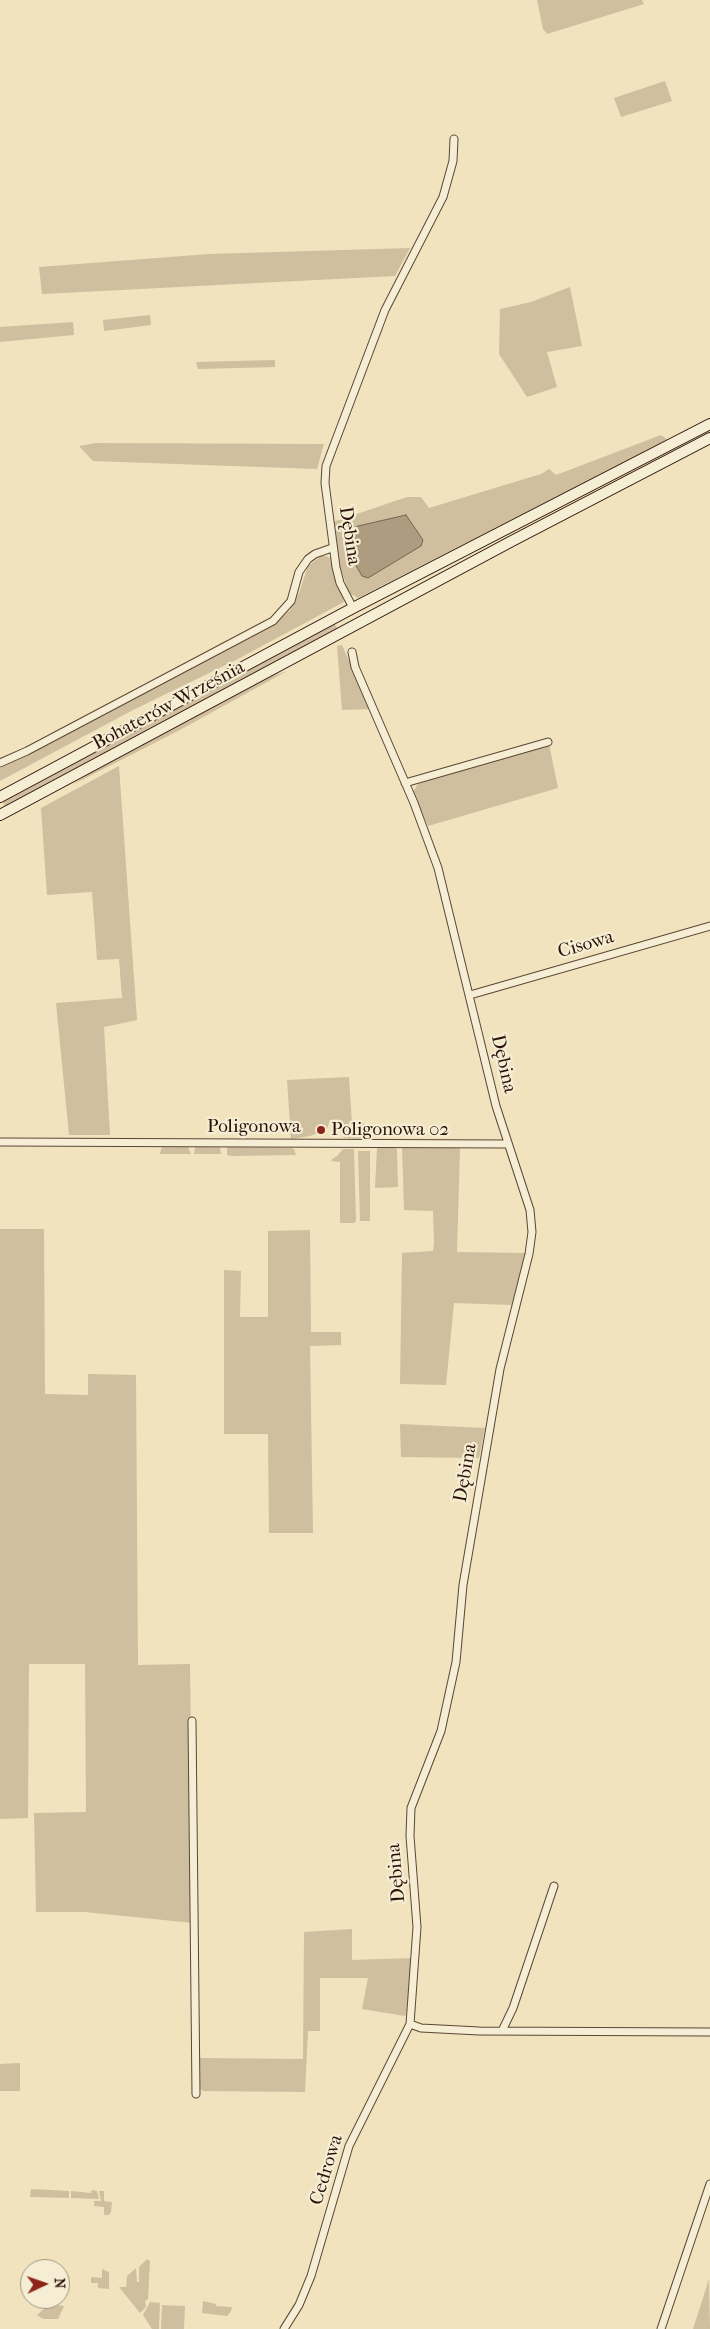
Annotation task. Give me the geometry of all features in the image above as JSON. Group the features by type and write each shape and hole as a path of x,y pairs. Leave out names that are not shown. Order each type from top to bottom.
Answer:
{"main road":[{"name":"Bohaterów Września","path":"0,797 353,608 710,424"},
{"name":"Bohaterów Września","path":"0,815 520,537 710,438"}],"street":[{"name":"Dębina","path":"353,608 340,583 332,548 325,484 326,466 385,310 443,197 453,161 454,139"},
{"path":"0,763 27,751 273,621 291,601 299,572 308,559 315,554 332,548"},
{"name":"Dębina","path":"352,652 355,667 405,783 438,868 504,1134 530,1210 532,1242 500,1369 463,1585 456,1662 441,1731 411,1808 410,1836 417,1927 410,2024"},
{"path":"405,783 548,742"},
{"name":"Cisowa","path":"470,995 710,926"},
{"path":"494,1143 504,1134"},
{"name":"Poligonowa","path":"0,1142 508,1144"},
{"path":"192,1720 196,2094"},
{"path":"502,2031 513,2008 554,1886"},
{"path":"410,2024 421,2028 442,2030 710,2032"},
{"name":"Cedrowa","path":"284,2329 299,2305 311,2276 349,2146 410,2024"},
{"path":"661,2329 710,2184"}],"shaded area":[{"path":"537,0 642,0 644,4 547,34 543,29"},
{"path":"665,81 672,101 621,117 614,98"},
{"path":"410,248 395,276 42,294 39,267 209,254"},
{"path":"570,287 582,346 547,352 557,387 527,397 499,354 500,309 531,302"},
{"path":"150,315 151,325 104,331 103,320"},
{"path":"73,322 74,335 0,342 0,327"},
{"path":"275,360 275,367 198,369 196,362"},
{"path":"661,435 668,440 358,598 349,593 338,560 333,522 407,497 421,497 429,508 541,474 549,469 556,475"},
{"path":"96,443 324,444 317,469 93,461 79,446"},
{"path":"406,515 423,540 421,546 368,578 362,576 346,548 345,529"},
{"path":"321,556 332,559 344,602 236,660 135,709 0,781 0,768 271,627 290,610 299,593 308,566"},
{"path":"335,624 338,630 5,807 3,802"},
{"path":"342,645 370,709 342,710 337,646"},
{"path":"287,671 178,731 72,785 96,769 269,677"},
{"path":"549,744 558,788 428,826 413,792 418,784"},
{"path":"119,766 137,1020 104,1027 110,1135 69,1135 56,1003 122,998 119,959 97,960 92,892 47,895 41,808"},
{"path":"349,1077 352,1123 364,1123 365,1139 344,1138 341,1131 333,1127 332,1123 329,1123 327,1129 325,1125 318,1128 320,1132 310,1136 291,1139 287,1080"},
{"path":"162,1146 188,1147 191,1154 160,1154"},
{"path":"195,1147 220,1147 221,1154 194,1154"},
{"path":"227,1147 291,1148 294,1149 296,1155 232,1156 227,1155"},
{"path":"395,1147 397,1150 398,1187 375,1188 377,1148"},
{"path":"402,1147 460,1147 457,1252 525,1253 512,1305 454,1303 446,1385 400,1384 402,1253 433,1251 434,1244 433,1211 404,1210"},
{"path":"343,1149 354,1149 356,1221 354,1223 340,1223 340,1162 331,1161"},
{"path":"358,1151 370,1151 370,1221 360,1221"},
{"path":"0,1229 44,1229 45,1394 88,1395 88,1374 136,1375 138,1665 190,1664 193,1923 85,1912 36,1912 34,1813 86,1812 85,1664 29,1664 28,1818 0,1819"},
{"path":"310,1230 311,1332 341,1332 341,1345 310,1346 313,1533 269,1533 268,1434 224,1434 224,1270 241,1271 240,1317 268,1317 268,1231"},
{"path":"400,1424 485,1428 479,1458 401,1457"},
{"path":"352,1929 352,1960 413,1958 409,2005 405,2016 362,2009 368,1978 320,1978 320,2031 308,2031 305,2092 203,2091 198,2087 198,2058 303,2059 304,1932"},
{"path":"20,2063 20,2091 0,2091 0,2064"},
{"path":"31,2189 69,2191 69,2198 30,2197"},
{"path":"92,2190 97,2191 99,2199 71,2198 71,2191 91,2193"},
{"path":"99,2191 104,2191 104,2201 112,2202 109,2215 104,2215 104,2207 94,2206 94,2201 101,2201"},
{"path":"147,2259 150,2261 148,2299 145,2301 146,2307 140,2313 119,2287 126,2287 127,2276 136,2268 137,2282 139,2282 139,2267"},
{"path":"102,2269 109,2272 109,2289 98,2288 98,2283 91,2283 91,2277 102,2278"},
{"path":"709,2279 710,2329 693,2329"},
{"path":"203,2301 216,2304 216,2306 232,2307 231,2311 227,2316 202,2313"},
{"path":"150,2302 160,2303 159,2329 152,2329 143,2315"},
{"path":"162,2305 185,2306 184,2329 161,2329"},
{"path":"44,2309 63,2309 58,2319 43,2319 37,2315"}],"place":[{"name":"Poligonowa 02","path":"321,1130"}]}
